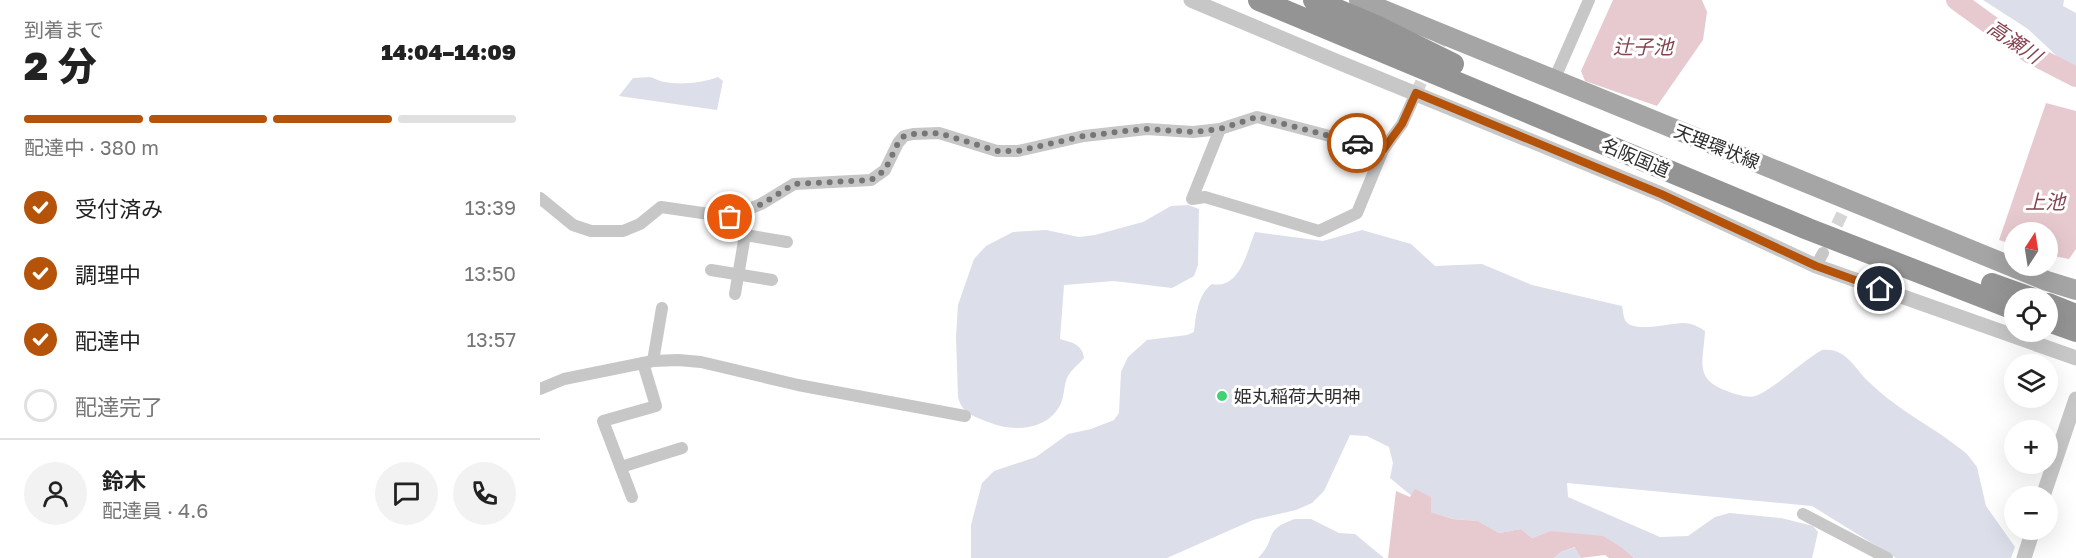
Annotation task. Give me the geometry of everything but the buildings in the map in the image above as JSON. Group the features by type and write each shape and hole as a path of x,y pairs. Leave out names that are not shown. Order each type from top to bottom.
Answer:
{"highway":[{"path":"1241,0 1339,33"},
{"name":"名阪国道","path":"1259,0 1808,229 2004,305"},
{"name":"名阪国道","path":"1299,0 1816,216 2004,288"},
{"path":"1314,0 1378,27 1453,64"},
{"path":"2058,308 2076,315"},
{"path":"2058,325 2076,331"}],"main road":[{"name":"天理環状線","path":"1359,0 1847,205 2076,290"}],"street":[{"path":"1191,0 1820,260 2076,358"},
{"path":"1554,80 1589,0"},
{"path":"1220,129 1192,199 1205,197 1319,231 1357,213 1383,150 1402,124 1416,93"},
{"path":"540,198 573,225 591,231 624,231 640,224 661,207 730,217 762,204 794,184 871,180 885,170 898,143 904,136 913,134 939,133 997,151 1018,151 1084,136 1126,131 1147,129 1193,132 1220,129 1257,117 1383,150"},
{"path":"730,217 745,235 787,242"},
{"path":"735,294 745,235"},
{"path":"711,270 772,280"},
{"path":"632,497 603,421 656,406 648,362 662,308"},
{"path":"540,389 564,379 648,362 678,360 701,362 798,385 965,416"},
{"path":"2046,486 2076,399"},
{"path":"621,467 682,448"},
{"path":"1803,514 1853,538 1887,558"},
{"path":"2024,558 2029,540"}],"shaded area":[{"path":"1983,0 2064,0 2063,6 2076,13 2076,74 2028,29"},
{"path":"650,77 664,82 677,83 699,82 718,77 723,81 717,110 619,96 633,78"},
{"path":"1188,205 1199,209 1198,265 1194,276 1172,288 1114,281 1064,285 1060,339 1079,347 1084,358 1068,376 1061,403 1053,415 1037,425 1017,428 997,425 973,416 962,407 958,397 956,337 958,305 974,259 986,246 1013,232 1046,230 1079,237 1095,235 1143,222 1171,206"},
{"path":"1362,230 1411,244 1435,266 1482,264 1532,285 1622,306 1625,320 1635,326 1652,327 1683,323 1695,326 1705,331 1702,362 1706,377 1711,383 1738,395 1749,397 1758,395 1822,350 1837,352 1849,360 1892,402 1967,454 1977,467 1986,506 2004,531 2004,540 2010,540 2015,547 2011,558 1896,558 1812,506 1567,483 1568,497 1660,537 1688,536 1715,517 1730,513 1781,518 1813,526 1818,532 1812,558 1634,558 1624,549 1550,531 1532,538 1521,529 1499,533 1478,521 1453,519 1431,512 1390,478 1393,463 1389,447 1367,436 1350,435 1324,491 1312,503 1296,510 1253,520 1167,558 971,558 971,525 982,483 994,471 1036,457 1068,434 1091,429 1114,420 1119,413 1121,372 1128,357 1147,340 1194,332 1198,305 1207,288 1212,284 1229,281 1236,275 1255,232 1323,241"},
{"path":"1295,519 1311,519 1339,533 1355,534 1384,558 1258,558 1268,545 1274,531"},
{"path":"1576,547 1581,558 1554,558 1561,552"}],"water":[{"name":"辻子池","path":"1613,0 1702,0 1707,12 1703,40 1657,106 1585,81 1581,71"},
{"name":"上池","path":"2046,103 2076,111 2076,249 2069,259 2058,257 2058,222 2005,222"},
{"name":"上池","path":"2004,225 2004,242 1999,240"},
{"path":"1415,489 1431,497 1431,512 1453,519 1478,521 1499,533 1521,529 1532,538 1550,531 1603,536 1634,558 1609,558 1605,555 1581,558 1575,547 1561,552 1554,558 1388,558 1396,491 1410,497"}],"waterway":[{"name":"高瀬川","path":"1956,0 2029,53 2076,77"}],"tunnel":[{"path":"1416,93 1444,35"},
{"path":"1829,241 1844,210"}],"way so far":[{"path":"730,217 762,204 794,184 871,180 885,170 898,143 904,136 913,134 939,133 997,151 1018,151 1084,136 1126,131 1147,129 1193,132 1220,129 1257,117 1357,143"}],"place":[{"name":"姫丸稲荷大明神","path":"1222,396"}],"route":[{"path":"1357,143 1383,150 1402,124 1416,93 1661,194 1816,266 1880,289"}]}
